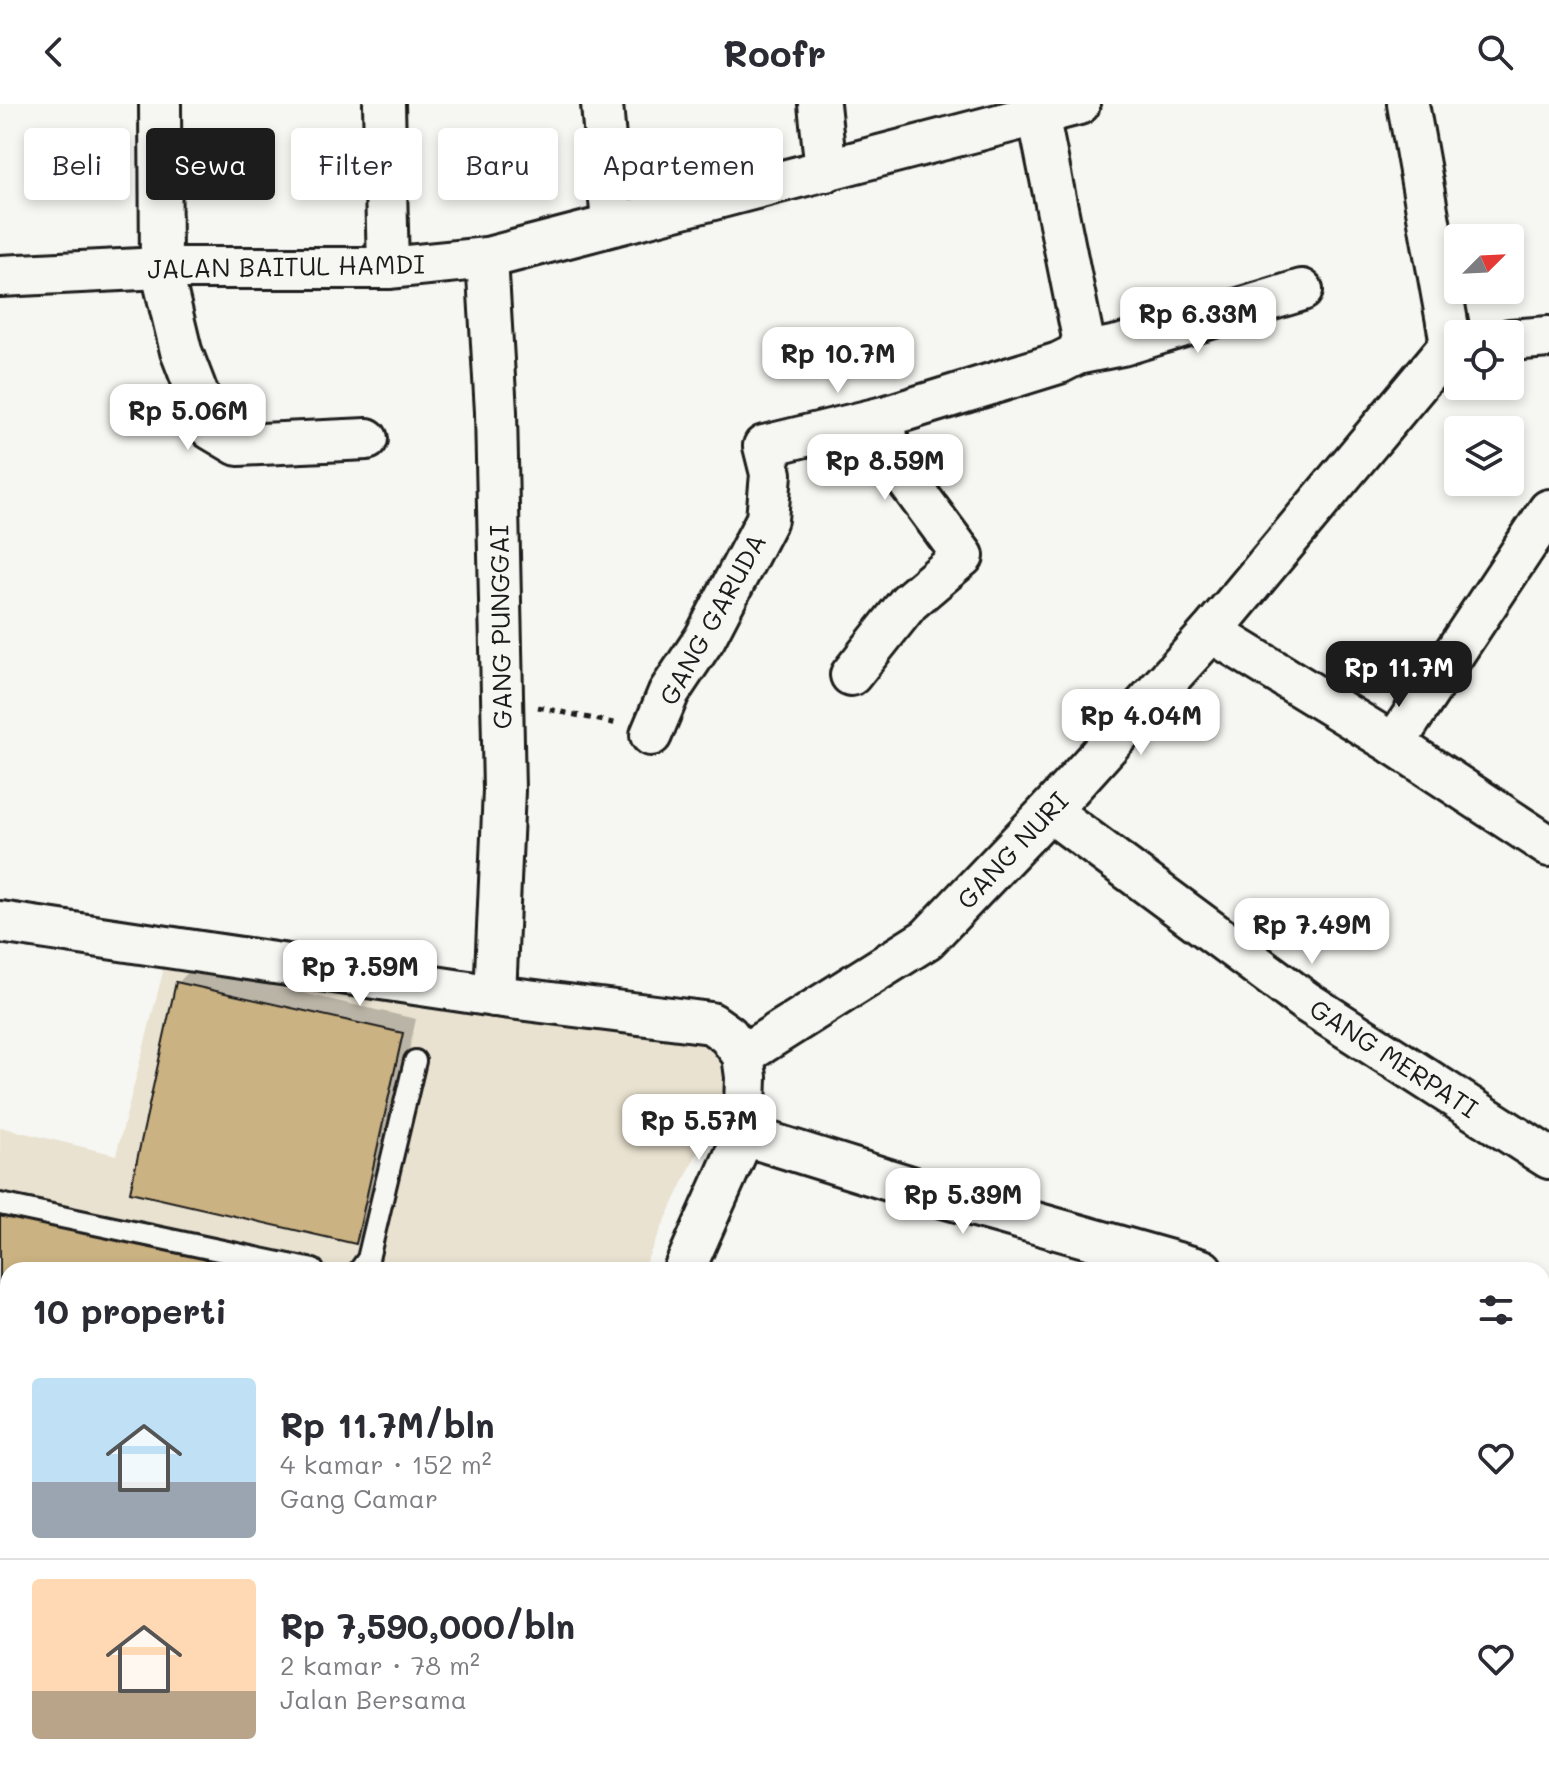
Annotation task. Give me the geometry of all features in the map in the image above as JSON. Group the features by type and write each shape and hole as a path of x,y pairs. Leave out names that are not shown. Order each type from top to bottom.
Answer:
{"street":[{"path":"160,104 161,268 181,351 211,429 238,445 367,439"},
{"path":"384,104 388,268"},
{"path":"602,104 612,224"},
{"path":"819,104 826,171"},
{"name":"JALAN BAITUL HAMDI","path":"0,276 161,268 388,268 487,258 826,171 1037,110 1079,104"},
{"path":"1408,104 1450,320"},
{"path":"1037,110 1083,338 1077,354"},
{"name":"GANG PUNGGAI","path":"487,258 496,412 504,790 495,996"},
{"name":"GANG GARUDA","path":"651,735 669,692 705,638 767,519 771,474 764,446 884,417 1059,363 1077,354 1122,345 1302,290"},
{"path":"1524,339 1549,337"},
{"name":"GANG NURI","path":"743,1055 927,939 1049,811 1211,632 1444,356"},
{"path":"851,675 909,602 963,556 890,457 884,417"},
{"path":"1394,744 1549,510"},
{"path":"1211,632 1394,744 1549,846"},
{"name":"GANG MERPATI","path":"1049,811 1305,1001 1549,1158"},
{"path":"0,922 495,996 711,1023 728,1035 743,1055 746,1077 744,1135 688,1262"},
{"path":"744,1135 940,1196 1174,1262"}],"lane":[{"path":"366,1262 415,1061"},
{"path":"0,1204 275,1262"}],"path":[{"path":"501,699 611,722 651,735"}],"shaded area":[{"path":"173,933 718,1018 729,1085 646,1262 0,1262 0,1127 116,1155"}],"building":[{"path":"176,982 403,1033 356,1244 130,1192"},
{"path":"0,1215 226,1262 0,1262"}]}
